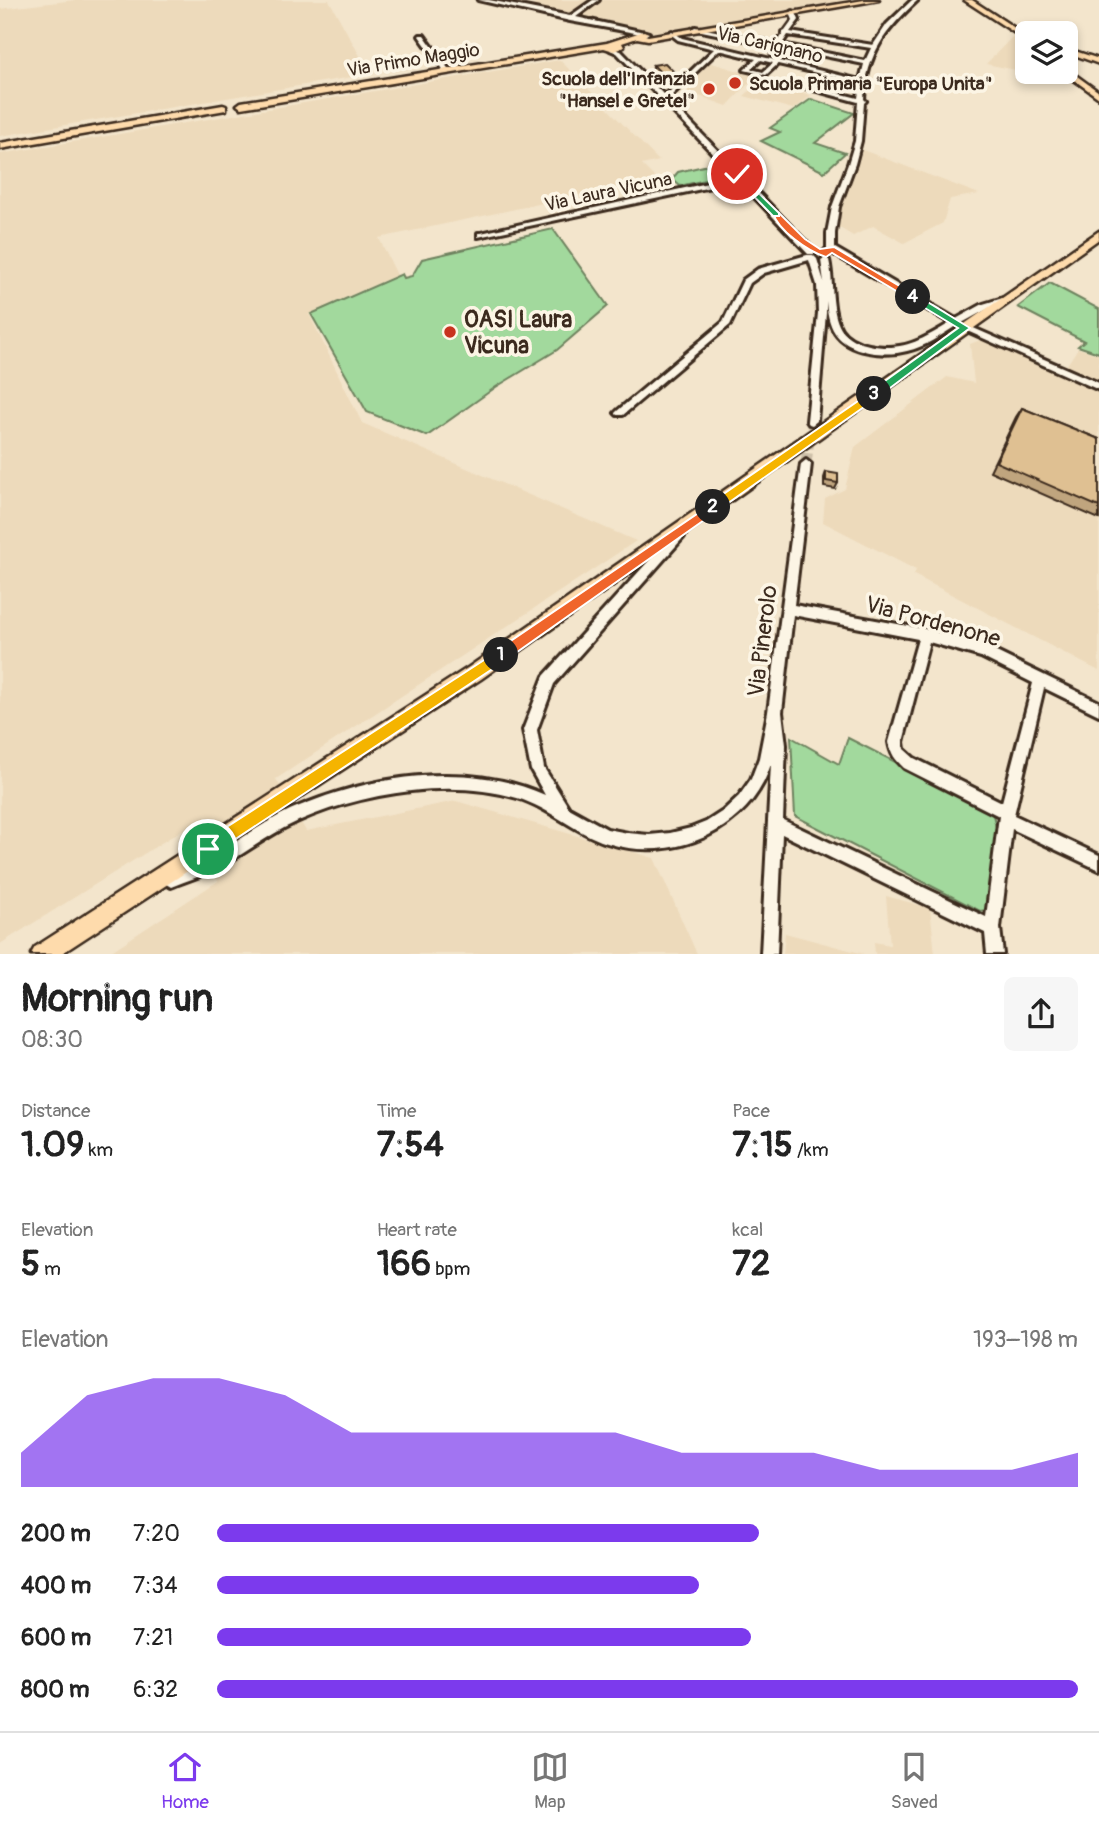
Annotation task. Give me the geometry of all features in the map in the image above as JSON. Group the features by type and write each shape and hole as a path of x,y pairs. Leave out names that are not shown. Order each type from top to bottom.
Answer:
{"main road":[{"name":"Via Primo Maggio","path":"0,145 223,108 231,103 241,105 590,47 614,47 644,35 669,34 876,0"},
{"path":"967,0 1015,25"},
{"path":"974,0 1015,29"},
{"path":"1078,54 1099,62"},
{"path":"1078,71 1099,85"},
{"path":"1078,79 1099,96"},
{"path":"42,954 475,673 687,526 960,325 1006,300 1099,234"}],"street":[{"path":"481,0 644,35"},
{"path":"570,19 596,0"},
{"path":"811,421 822,313 818,275 821,254 833,208 856,152 863,101 862,82 875,47 899,13 915,0"},
{"path":"768,60 796,20 793,13"},
{"path":"695,29 868,63"},
{"path":"785,33 875,47"},
{"name":"Via Carignano","path":"669,34 680,39 862,82"},
{"path":"422,36 447,71"},
{"path":"614,47 802,241 821,254 960,325 1099,387"},
{"path":"662,96 670,94 718,48"},
{"path":"760,58 747,70 764,74 777,62"},
{"path":"802,86 863,101"},
{"name":"Via Laura Vicuna","path":"489,228 739,176"},
{"name":"Via Laura Vicuna","path":"481,235 739,176"},
{"path":"821,254 835,326 839,333 857,345 880,352 902,352 918,347 944,330 960,325"},
{"path":"620,413 727,323 746,282 761,271 821,254"},
{"name":"Via Pinerolo","path":"769,954 779,745 775,712 806,464"},
{"path":"563,811 538,770 530,730 549,680 687,526"},
{"name":"Via Pordenone","path":"788,609 925,635 984,652 1099,709"},
{"path":"925,635 896,742 898,753 909,763 1099,863"},
{"path":"995,954 992,928 1006,815 1040,679"},
{"path":"142,890 218,861 279,823 308,810 413,784 472,783 518,791 563,811 593,829 626,839 670,841 713,828 733,813 758,782 775,712"},
{"path":"776,824 992,928"}],"shaded area":[{"path":"75,0 329,0 370,74 0,136 0,9"},
{"path":"543,0 876,0 672,33 633,31 525,10"},
{"path":"1015,34 1015,70 986,64"},
{"path":"560,60 659,161 642,165 656,179 379,238 397,275 309,314 362,423 636,541 276,779 306,831 456,801 654,858 697,954 107,954 218,881 198,820 0,944 0,154"},
{"path":"708,62 756,76 727,106 677,88"},
{"path":"763,78 811,96 793,109 744,96"},
{"path":"860,149 979,194 950,199 943,223 904,243 873,226 853,236 833,224"},
{"path":"983,339 1065,368 1078,348 1099,355 1099,671 914,575 916,570 823,522 825,499 845,489 855,447 947,377 974,383 970,344"},
{"path":"886,896 930,908 935,954 875,954 874,942 890,945"},
{"path":"785,933 864,954 783,954"}],"green space":[{"path":"811,99 854,113 815,143 845,153 824,172 761,141 780,132 770,128"},
{"path":"720,165 728,170 722,176 680,186 672,179 678,172"},
{"name":"OASI Laura Vicuna","path":"553,229 608,306 557,350 496,387 427,436 367,412 311,314 402,274 404,278 412,276 422,259"},
{"path":"1050,283 1099,309 1099,353 1078,346 1084,341 1018,307"},
{"path":"791,737 839,764 848,738 992,811 1001,847 987,910 980,911 795,816"}],"building":[{"path":"665,63 675,73 664,76 653,65"},
{"path":"1022,408 1099,439 1099,507 996,462"},
{"path":"826,472 838,474 838,483 826,481"}],"tunnel":[{"path":"809,441 812,421"},
{"path":"806,464 809,440"}],"place":[{"name":"Scuola Primaria \"Europa Unita\"","path":"735,83"},
{"name":"Scuola dell'Infanzia \"Hansel e Gretel\"","path":"709,89"},
{"name":"OASI Laura Vicuna","path":"450,332"}],"route":[{"path":"208,849 475,673 965,328 831,249 826,254 802,241 737,174"}]}
